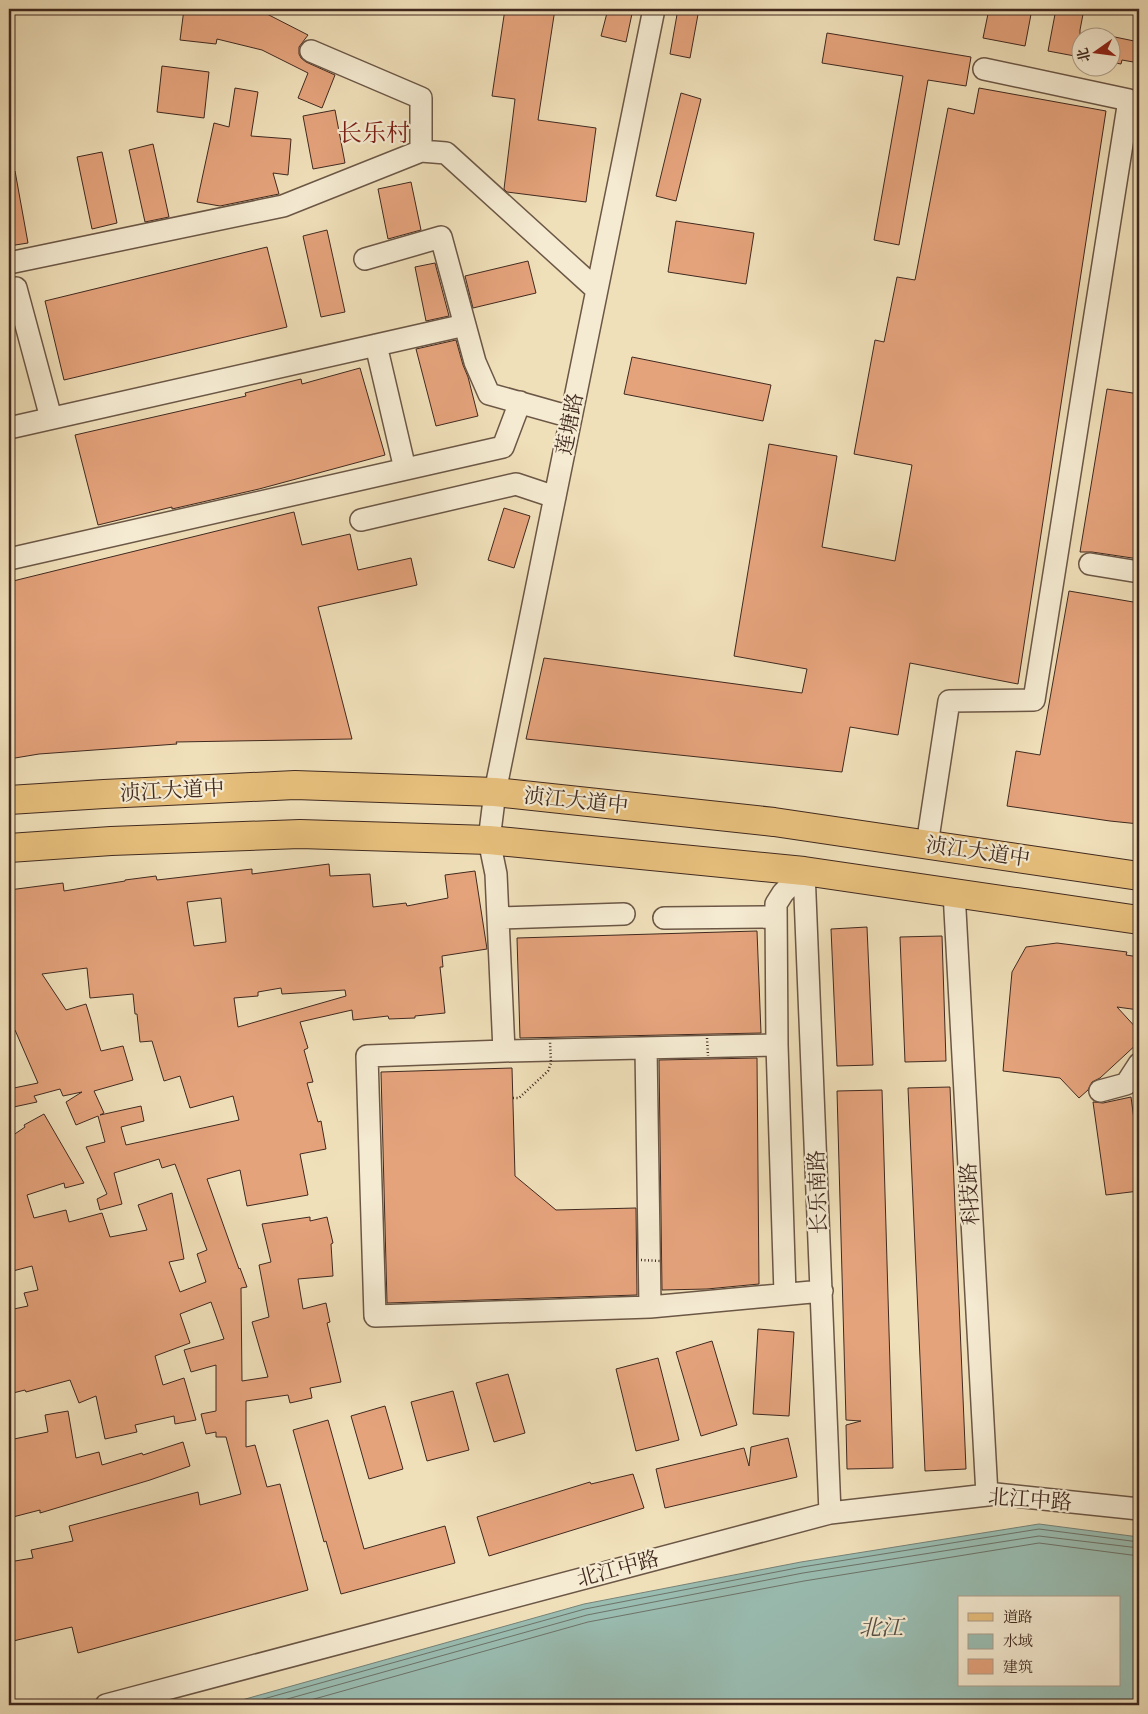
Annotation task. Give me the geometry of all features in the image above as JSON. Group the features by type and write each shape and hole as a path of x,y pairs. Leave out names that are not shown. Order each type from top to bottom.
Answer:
{"main road":[{"name":"浈江大道中","path":"9,800 295,785 495,792 774,822 1139,876"},
{"name":"浈江大道中","path":"9,848 111,841 300,834 489,840 804,871 1139,920"}],"street":[{"name":"莲塘路","path":"489,840 495,792 654,9"},
{"path":"310,51 421,98 421,151"},
{"path":"927,844 949,701 1034,700 1129,100 984,69"},
{"path":"9,263 283,206 421,151 446,153 597,290"},
{"path":"365,259 441,237 475,362 489,394 571,417"},
{"path":"16,288 51,418"},
{"path":"9,428 465,325"},
{"path":"376,345 405,469"},
{"path":"9,559 503,446 520,402"},
{"path":"361,520 516,484 555,497"},
{"path":"1090,564 1139,572"},
{"path":"489,840 496,869 504,1051"},
{"path":"784,1294 777,1045 776,904 783,893 804,871"},
{"name":"长乐南路","path":"804,871 830,1512"},
{"name":"科技路","path":"954,892 987,1495"},
{"path":"498,918 624,914"},
{"path":"664,918 776,917"},
{"path":"777,1045 367,1056 375,1316 650,1307 822,1291"},
{"path":"646,1048 650,1307"},
{"path":"1100,1091 1126,1084 1139,1064"},
{"name":"北江中路","path":"106,1705 830,1512 996,1494 1139,1509"}],"path":[{"path":"707,1038 708,1056"},
{"path":"513,1098 519,1098 548,1071 550,1042"},
{"path":"641,1260 661,1260"}],"water":[{"name":"北江","path":"1039,1524 1139,1537 1139,1705 224,1705 584,1604 801,1562"}],"building":[{"path":"184,9 268,9 267,14 308,35 299,47 301,58 335,75 322,108 298,98 308,73 262,50 217,39 216,44 180,40"},
{"path":"505,9 555,9 538,120 596,128 586,202 507,192 504,189 515,99 492,96"},
{"path":"608,9 633,9 626,42 601,36"},
{"path":"678,9 699,9 690,58 670,54"},
{"path":"989,9 1032,9 1025,46 983,38"},
{"path":"1056,9 1084,9 1080,28 1070,28 1070,55 1048,51"},
{"path":"827,33 971,57 966,86 928,80 899,245 874,240 903,76 822,63"},
{"path":"1120,38 1139,42 1139,63 1122,60 1121,64"},
{"path":"162,66 209,72 204,118 157,112"},
{"path":"235,88 258,92 251,136 291,139 288,175 273,173 279,194 220,206 197,202 214,123 229,127"},
{"path":"979,88 1106,111 1018,684 910,663 898,735 850,727 842,772 526,739 544,658 802,693 807,669 734,656 769,444 837,456 822,547 895,561 912,465 854,454 875,340 884,342 897,277 915,280 948,108 974,114"},
{"path":"681,93 701,99 676,201 656,196"},
{"path":"335,110 345,163 313,169 303,116"},
{"path":"153,144 169,217 145,222 129,150"},
{"path":"102,152 117,223 92,229 77,157"},
{"path":"15,171 28,243 9,246 9,172"},
{"path":"411,182 421,230 388,239 378,189"},
{"path":"676,221 754,233 746,284 668,272"},
{"path":"327,230 345,312 321,317 303,236"},
{"path":"267,247 287,327 64,380 45,301"},
{"path":"528,261 536,293 473,308 465,276"},
{"path":"435,263 449,316 426,321 415,267"},
{"path":"456,340 478,416 436,426 416,349"},
{"path":"632,357 771,385 763,421 624,394"},
{"path":"360,368 385,455 259,489 98,525 75,435 246,396 245,393 301,379 302,384"},
{"path":"1107,389 1139,394 1139,559 1080,552"},
{"path":"504,508 530,516 514,568 488,560"},
{"path":"294,512 302,545 350,534 358,570 411,558 417,585 318,607 352,739 176,742 177,744 39,754 9,759 9,582"},
{"path":"1069,591 1139,603 1139,824 1007,806 1016,751 1040,755"},
{"path":"329,864 330,876 370,874 373,907 406,903 407,906 448,898 445,875 475,871 487,949 442,956 443,967 440,967 445,1013 415,1016 415,1018 389,1019 388,1016 353,1020 352,1010 300,1022 308,1048 304,1050 313,1082 307,1083 318,1122 321,1121 326,1149 300,1154 308,1195 247,1206 240,1170 207,1179 247,1287 241,1288 242,1381 268,1377 252,1322 269,1317 259,1265 271,1262 262,1224 310,1217 310,1221 327,1217 333,1243 331,1244 333,1276 298,1279 303,1309 326,1303 330,1322 327,1323 341,1382 310,1388 312,1398 290,1403 288,1395 246,1401 246,1447 255,1445 267,1487 280,1484 308,1590 78,1653 72,1627 9,1642 9,1562 33,1558 31,1550 73,1541 69,1526 198,1492 200,1505 241,1494 226,1437 216,1437 216,1432 206,1434 201,1414 216,1411 216,1365 191,1372 184,1350 224,1339 211,1302 180,1314 190,1343 155,1356 163,1385 184,1378 196,1420 175,1424 174,1416 135,1425 137,1432 105,1439 96,1396 79,1403 70,1380 26,1392 25,1390 9,1394 9,1310 28,1306 24,1293 38,1290 32,1266 9,1272 9,1138 25,1127 24,1125 44,1114 84,1183 65,1188 64,1183 27,1195 34,1218 66,1210 69,1222 102,1213 110,1237 147,1230 138,1205 172,1193 184,1259 169,1262 180,1292 206,1282 197,1254 207,1250 175,1164 162,1168 159,1159 114,1173 122,1204 100,1210 97,1199 107,1194 86,1147 105,1142 98,1116 76,1125 66,1102 82,1092 63,1096 60,1089 34,1096 37,1102 9,1108 9,1089 38,1083 15,1030 9,1033 9,890 63,883 64,891 156,876 157,880 252,869 252,874","holes":["221,898 226,942 194,946 187,902","87,968 90,998 133,994 140,1042 152,1041 164,1081 180,1076 190,1108 233,1096 239,1120 126,1145 121,1127 144,1121 141,1106 100,1115 104,1113 94,1091 133,1080 123,1046 101,1051 86,1004 66,1010 42,974","281,988 282,994 345,990 346,996 238,1027 234,998 258,996 258,992"]},
{"path":"867,927 873,1065 837,1066 831,929"},
{"path":"757,931 761,1033 520,1038 517,938"},
{"path":"942,936 946,1061 905,1062 900,937"},
{"path":"1057,943 1127,952 1126,955 1139,957 1139,1010 1117,1007 1139,1031 1139,1042 1100,1078 1092,1082 1088,1090 1079,1098 1060,1078 1003,1071 1012,972 1026,947"},
{"path":"757,1058 759,1284 707,1289 662,1290 659,1060"},
{"path":"512,1068 515,1176 556,1210 636,1208 637,1295 387,1303 381,1072"},
{"path":"950,1087 966,1469 925,1471 908,1088"},
{"path":"882,1090 893,1468 847,1469 846,1425 861,1421 846,1420 837,1091"},
{"path":"1131,1097 1139,1157 1139,1191 1106,1195 1093,1102 1103,1103"},
{"path":"758,1329 794,1332 789,1416 753,1414"},
{"path":"712,1341 737,1425 701,1436 676,1352"},
{"path":"658,1358 679,1440 636,1451 616,1369"},
{"path":"508,1374 525,1433 494,1442 476,1383"},
{"path":"453,1391 469,1450 427,1461 411,1402"},
{"path":"385,1406 403,1469 369,1479 351,1416"},
{"path":"68,1411 76,1458 99,1452 102,1465 142,1453 143,1455 183,1442 190,1466 40,1513 40,1510 9,1518 9,1440 48,1432 45,1415"},
{"path":"328,1420 364,1549 445,1526 455,1563 341,1594 326,1541 324,1542 293,1430"},
{"path":"788,1438 797,1477 665,1508 656,1469 744,1448 749,1466 751,1447"},
{"path":"633,1474 644,1508 489,1556 477,1517 590,1482 591,1484"}],"district":[{"name":"长乐村","path":"374,133"}]}
